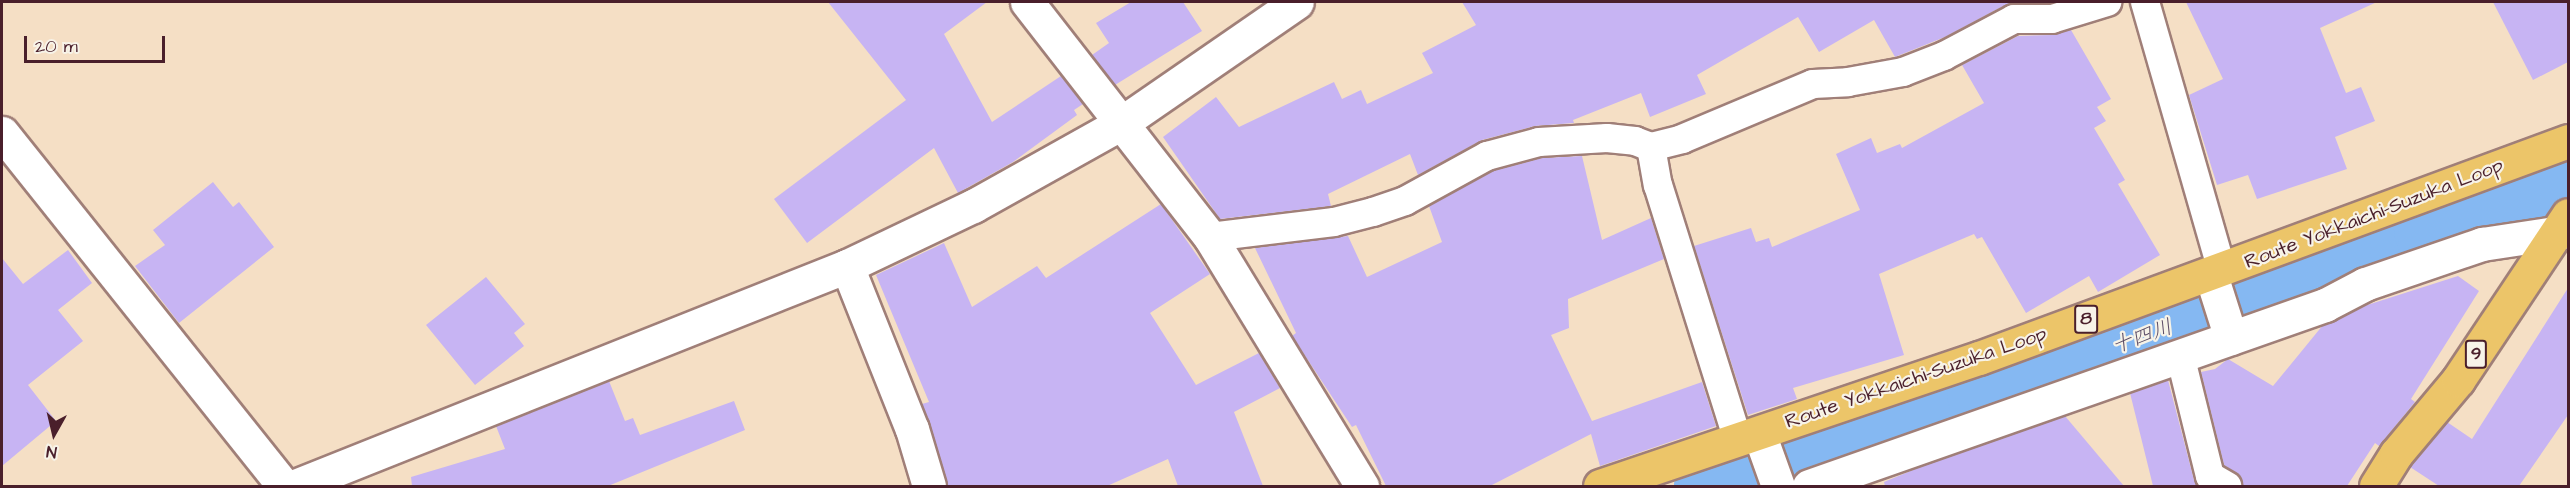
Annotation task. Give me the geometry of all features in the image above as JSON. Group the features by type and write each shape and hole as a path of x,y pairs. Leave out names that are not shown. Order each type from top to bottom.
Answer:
{"main road":[{"name":"Route Yokkaichi-Suzuka Loop","path":"1600,486 1754,440 2217,277 2568,141"},
{"name":"9","path":"2376,486 2396,454 2458,380 2565,225"}],"street":[{"path":"1027,2 1123,122 1210,237 1362,486"},
{"path":"296,486 847,266 973,206 1123,122 1298,2"},
{"path":"2,133 284,486"},
{"path":"1809,486 2180,355 2230,334 2325,306 2365,284 2482,244 2565,225"},
{"path":"847,266 912,429 929,486"},
{"path":"2217,277 2230,334"},
{"path":"1754,440 1778,486"}],"lane":[{"path":"1210,237 1334,222 1373,212 1405,201 1487,156 1539,142 1607,138 1651,147 1682,139 1813,84 1848,82 1903,72 1944,56 2011,10 2052,20 2107,2"},
{"path":"2145,2 2217,277"},
{"path":"1651,147 1658,185 1754,440"},
{"path":"2180,355 2210,476 2227,486"}],"building":[{"path":"828,2 987,2 944,34 992,122 1061,76 1083,104 1074,110 1077,115 1013,162 958,193 934,148 807,243 774,199 906,100"},
{"path":"1131,2 1183,2 1202,31 1115,85 1092,55 1109,43 1096,23"},
{"path":"1462,2 2053,2 2007,4 1945,37 1895,57 1874,20 1819,52 1798,17 1697,75 1706,94 1650,117 1641,93 1573,120 1574,123 1535,126 1482,140 1418,175 1410,154 1328,194 1331,206 1220,219 1163,137 1216,97 1239,127 1334,82 1342,99 1361,90 1367,104 1433,73 1422,53 1476,25"},
{"path":"2186,2 2377,2 2320,28 2346,93 2361,87 2375,121 2335,137 2347,169 2257,199 2248,175 2217,185 2189,95 2223,79"},
{"path":"2493,2 2568,2 2568,62 2533,80"},
{"path":"2071,30 2111,99 2097,107 2106,121 2094,128 2125,180 2118,184 2160,255 2098,292 2089,276 2026,313 1982,237 1977,239 1974,234 1879,274 1904,355 1793,388 1797,399 1748,415 1694,246 1751,228 1756,242 1769,238 1772,247 1860,210 1836,154 1871,138 1877,153 1900,144 1902,148 1984,103 1962,65 2018,36 2052,35"},
{"path":"1582,156 1602,240 1651,218 1664,259 1568,299 1569,328 1551,335 1592,421 1702,382 1716,426 1600,466 1591,434 1490,486 1386,486 1356,425 1352,427 1292,336 1296,333 1255,248 1348,236 1367,277 1442,242 1429,206 1493,171 1542,158"},
{"path":"213,182 233,207 239,202 274,247 179,323 135,266 165,245 153,230"},
{"path":"1161,204 1210,274 1150,313 1196,385 1259,353 1280,388 1234,412 1263,486 1178,486 1168,459 1107,486 947,486 922,404 929,402 876,275 944,243 972,307 1037,266 1046,278"},
{"path":"68,250 92,283 58,310 83,341 28,385 56,421 2,466 2,258 23,284"},
{"path":"2458,276 2479,291 2411,399 2415,402 2379,446 2375,443 2347,486 2243,486 2241,477 2224,465 2201,372 2215,369 2228,359 2273,386 2323,325 2361,307"},
{"path":"486,277 525,324 514,333 524,346 475,385 426,325"},
{"path":"2568,288 2568,415 2519,486 2439,486 2410,467 2447,422 2472,439"},
{"path":"2168,380 2197,486 2153,486 2130,393"},
{"path":"609,381 625,421 633,418 640,435 734,401 745,430 608,486 412,486 411,477 505,449 496,426"},
{"path":"2065,416 2124,486 1885,486 1884,482 1925,465"}],"waterway":[{"name":"十四川","path":"1716,486 1989,393 2436,230 2568,193"}]}
